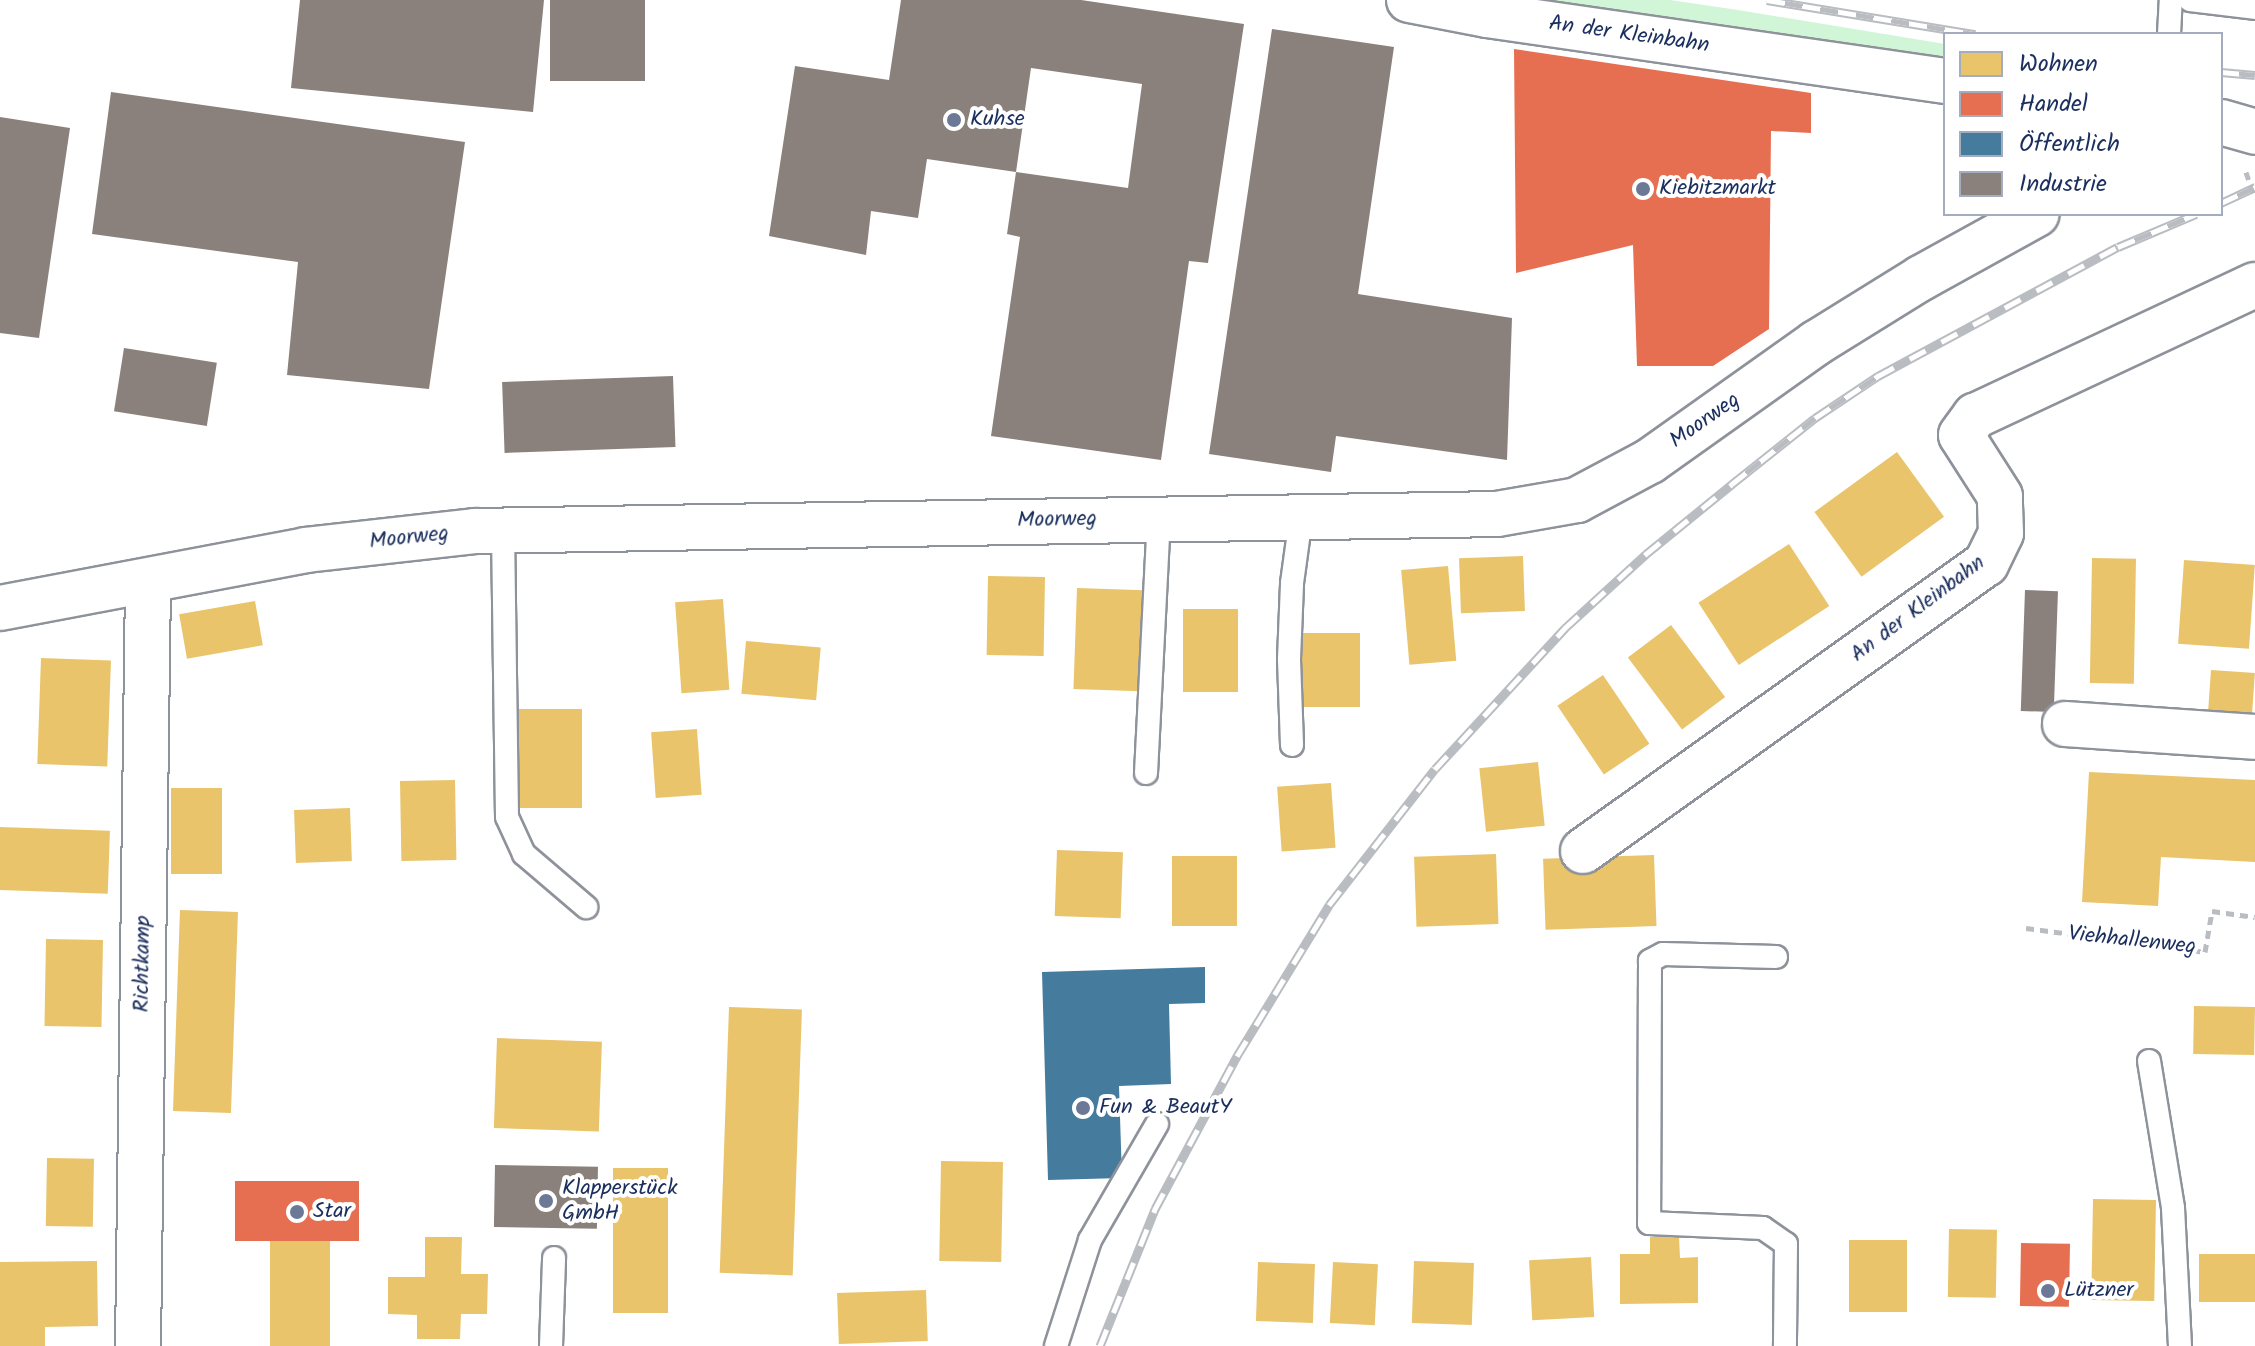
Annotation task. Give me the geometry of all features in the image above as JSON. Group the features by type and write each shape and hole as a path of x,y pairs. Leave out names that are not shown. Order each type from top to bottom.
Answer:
{"street":[{"name":"An der Kleinbahn","path":"1409,0 1503,17 1943,81"},
{"path":"2223,123 2255,132"},
{"name":"Moorweg","path":"0,608 306,550 503,530 1497,514 1577,500 1650,461 1829,335 1921,278 2033,216"},
{"name":"An der Kleinbahn","path":"1583,851 1986,564 2001,533 2000,496 1961,435 1975,416 2255,285"},
{"name":"Richtkamp","path":"138,1346 148,581"},
{"path":"2065,724 2255,737"}],"lane":[{"path":"2169,32 2171,0"},
{"path":"2190,0 2255,8"},
{"path":"1292,745 1291,614 1301,517"},
{"path":"1146,773 1159,518"},
{"path":"503,530 507,817 524,854 586,907"},
{"path":"1776,957 1663,954 1650,961 1649,1223 1763,1228 1786,1244 1785,1346"},
{"path":"2149,1061 2173,1208 2180,1346"},
{"path":"1056,1346 1090,1240 1157,1124"},
{"path":"551,1346 554,1258"}],"path":[{"name":"Viehhallenweg","path":"2026,928 2205,952 2212,911 2255,917"}],"green space":[{"path":"1542,0 1670,0 1738,10 1943,44 1943,62"}],"building: Wohnen":[{"path":"1897,452 1944,517 1862,577 1814,512"},
{"path":"1789,544 1829,606 1739,665 1698,603"},
{"path":"1523,556 1525,611 1461,613 1459,558"},
{"path":"2092,558 2136,559 2134,684 2090,683"},
{"path":"2184,560 2255,565 2249,649 2178,644"},
{"path":"1448,566 1456,661 1409,665 1401,570"},
{"path":"988,576 1045,577 1044,656 987,655"},
{"path":"1077,588 1144,590 1140,691 1073,689"},
{"path":"723,599 729,690 681,693 675,602"},
{"path":"255,601 263,645 187,659 179,614"},
{"path":"1183,609 1238,609 1238,692 1183,692"},
{"path":"1671,625 1725,697 1682,729 1628,657"},
{"path":"1299,633 1360,633 1360,707 1299,707"},
{"path":"746,641 821,648 816,700 741,694"},
{"path":"41,658 111,660 107,766 37,764"},
{"path":"2211,670 2255,673 2252,719 2208,716"},
{"path":"1603,675 1649,744 1604,775 1557,706"},
{"path":"515,709 582,709 582,808 515,808"},
{"path":"697,729 702,795 656,798 651,732"},
{"path":"1538,762 1545,826 1486,832 1479,768"},
{"path":"2089,772 2255,780 2255,862 2161,857 2158,906 2082,902"},
{"path":"455,780 456,860 401,861 400,781"},
{"path":"1331,783 1336,848 1282,852 1277,787"},
{"path":"171,788 222,788 222,874 171,874"},
{"path":"350,808 352,861 296,863 294,810"},
{"path":"0,827 110,831 108,894 0,890"},
{"path":"1057,850 1123,852 1121,918 1055,916"},
{"path":"1496,854 1498,924 1416,927 1414,857"},
{"path":"1654,855 1656,926 1546,930 1543,859"},
{"path":"1172,856 1237,856 1237,926 1172,926"},
{"path":"180,910 238,912 231,1113 173,1111"},
{"path":"46,939 103,940 101,1027 44,1026"},
{"path":"2194,1006 2255,1007 2254,1055 2193,1054"},
{"path":"729,1007 802,1010 793,1275 720,1273"},
{"path":"497,1038 602,1042 599,1132 494,1128"},
{"path":"47,1158 94,1159 93,1227 46,1226"},
{"path":"941,1161 1003,1162 1001,1262 939,1261"},
{"path":"613,1168 668,1168 668,1313 613,1313"},
{"path":"2093,1199 2156,1200 2154,1301 2091,1300"},
{"path":"1949,1229 1997,1230 1996,1298 1948,1297"},
{"path":"1679,1236 1680,1258 1698,1257 1698,1303 1620,1304 1620,1254 1650,1254 1650,1237"},
{"path":"425,1237 462,1237 461,1274 488,1274 487,1314 461,1314 460,1339 417,1339 417,1315 388,1314 388,1277 425,1277"},
{"path":"1849,1240 1907,1240 1907,1312 1849,1312"},
{"path":"270,1241 330,1241 330,1346 270,1346"},
{"path":"2199,1254 2255,1254 2255,1302 2199,1302"},
{"path":"1591,1257 1594,1317 1532,1320 1529,1260"},
{"path":"97,1261 98,1326 45,1327 45,1346 0,1346 0,1262"},
{"path":"1414,1261 1474,1263 1472,1325 1412,1323"},
{"path":"1258,1262 1315,1264 1313,1323 1256,1321"},
{"path":"1333,1262 1378,1264 1375,1325 1330,1323"},
{"path":"926,1290 928,1341 839,1344 837,1293"}],"building: Handel":[{"name":"Kiebitzmarkt","path":"1514,49 1811,93 1811,133 1771,131 1769,329 1713,366 1637,366 1633,245 1516,273"},
{"name":"Star","path":"235,1181 359,1181 359,1241 235,1241"},
{"path":"2021,1243 2070,1244 2069,1307 2020,1306"}],"building: Öffentlich":[{"path":"1205,967 1205,1003 1169,1004 1171,1084 1119,1086 1122,1178 1048,1180 1042,972"}],"building: Industrie":[{"path":"300,0 544,0 533,112 291,88"},
{"path":"550,0 645,0 645,81 550,81"},
{"path":"901,0 1081,0 1244,24 1208,263 1189,261 1161,460 991,436 1020,237 1007,234 1016,172 927,159 918,218 871,211 866,255 769,236 795,66 889,80","holes":["1031,68 1142,84 1128,188 1016,172"]},
{"path":"1272,29 1394,47 1358,294 1512,318 1507,460 1336,436 1331,472 1209,454"},
{"path":"111,92 465,142 429,389 287,375 298,262 92,234"},
{"path":"0,117 70,128 39,338 0,333"},
{"path":"124,348 217,363 207,426 114,411"},
{"path":"673,376 675,447 505,453 502,382"},
{"path":"2025,590 2058,591 2054,712 2021,711"},
{"path":"495,1165 598,1167 597,1229 494,1227"}],"railway":[{"path":"1767,0 1963,32"},
{"path":"2223,72 2255,75"},
{"path":"2223,202 2255,187"},
{"path":"1100,1346 1155,1209 1237,1056 1329,905 1435,769 1565,628 1646,554 1732,484 1815,418 1878,376 2118,247 2191,216"}],"place":[{"name":"Kuhse","path":"954,120"},
{"name":"Kiebitzmarkt","path":"1643,189"},
{"name":"Fun & BeautY","path":"1083,1108"},
{"name":"Klapperstück GmbH","path":"546,1201"},
{"name":"Star","path":"297,1212"},
{"name":"Lützner","path":"2048,1291"}]}
